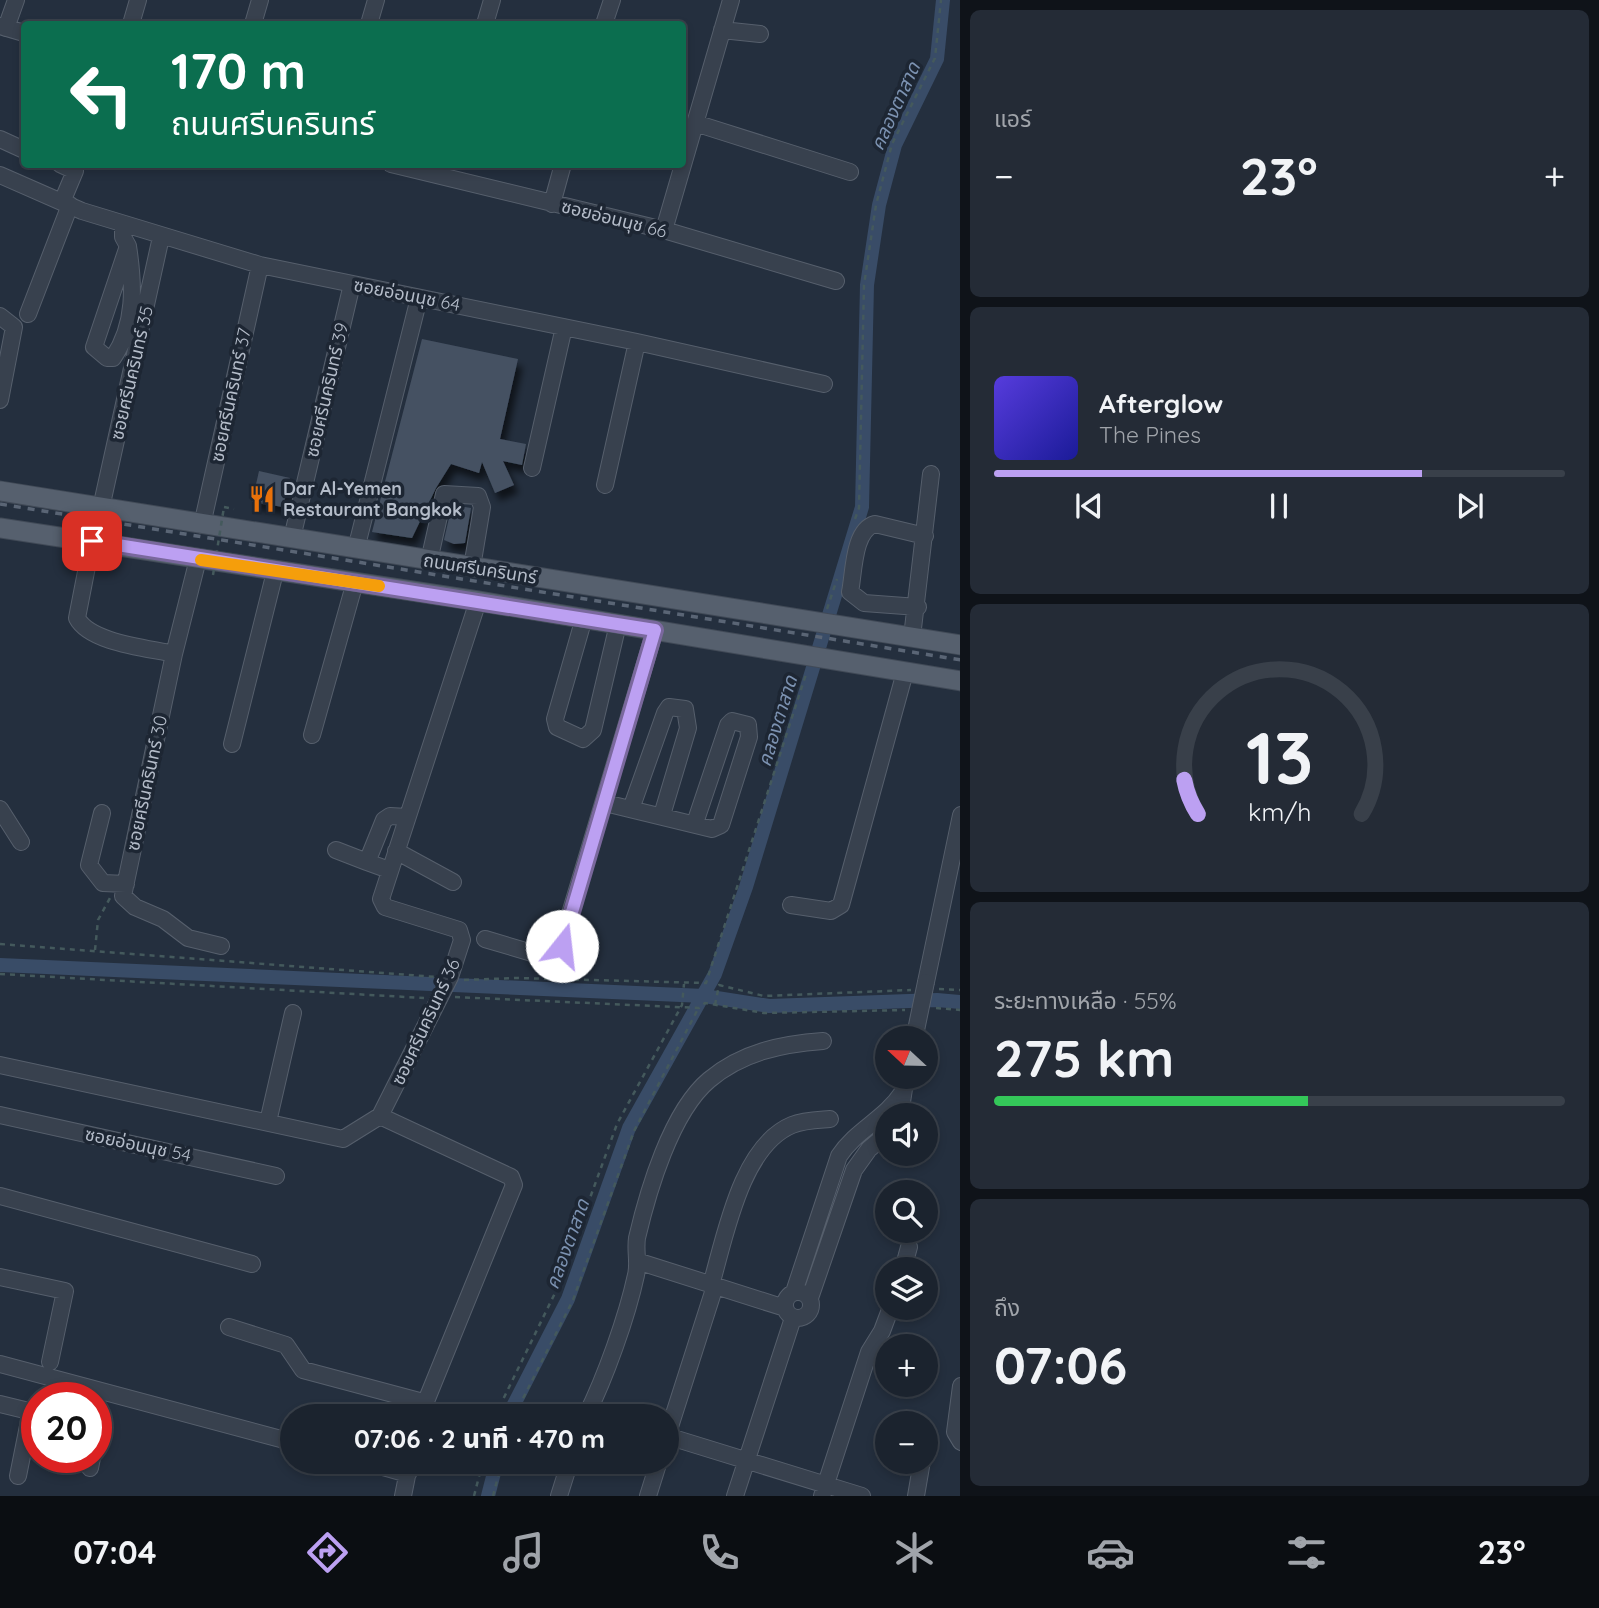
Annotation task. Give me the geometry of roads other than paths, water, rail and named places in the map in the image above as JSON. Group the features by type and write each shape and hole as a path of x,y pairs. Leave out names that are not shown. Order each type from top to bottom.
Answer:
{"main road":[{"name":"ถนนศรีนครินทร์","path":"0,491 960,645"},
{"name":"ถนนศรีนครินทร์","path":"0,527 275,572 584,618 960,681"}],"street":[{"path":"16,0 3,27 21,32"},
{"path":"132,21 138,0"},
{"path":"254,21 260,0"},
{"path":"370,21 376,0"},
{"path":"486,21 492,0"},
{"path":"605,21 611,0"},
{"path":"686,154 731,0"},
{"path":"722,30 760,34"},
{"path":"695,123 850,172"},
{"path":"0,139 21,149"},
{"path":"28,314 81,168"},
{"name":"ซอยอ่อนนุช 66","path":"421,168 443,171 552,204 664,230 836,282"},
{"path":"552,204 562,168"},
{"path":"664,230 682,168"},
{"name":"ซอยอ่อนนุช 64","path":"0,175 66,204 123,224 260,265 636,342 824,384"},
{"path":"123,224 128,246 133,303 121,346 113,358 107,358 97,352 95,341 128,246"},
{"name":"ซอยศรีนครินทร์ 35","path":"101,508 161,237"},
{"name":"ซอยศรีนครินทร์ 37","path":"202,525 260,265"},
{"name":"ซอยศรีนครินทร์ 39","path":"292,538 352,284"},
{"path":"356,549 419,298"},
{"path":"0,316 14,327 0,400"},
{"path":"532,468 564,327"},
{"path":"605,485 636,342"},
{"path":"912,637 918,607 931,474"},
{"path":"429,561 444,494 449,492 478,496 482,507 472,567"},
{"path":"918,607 864,603 850,592 861,535 867,527 875,524 925,536"},
{"path":"92,541 78,618 80,624 94,635 174,654"},
{"name":"ซอยศรีนครินทร์ 30","path":"125,890 174,654 198,559"},
{"path":"232,744 275,572"},
{"path":"312,734 355,582"},
{"name":"ซอยศรีนครินทร์ 36","path":"380,1116 450,976 463,934 459,930 385,907 381,899 478,601"},
{"path":"584,618 555,719 557,727 583,739 593,730 618,624"},
{"path":"485,939 549,958 557,957 655,630"},
{"path":"791,905 831,911 841,905 905,672"},
{"path":"631,809 665,713 669,707 676,705 685,709 688,728 662,816"},
{"path":"604,803 712,828 721,825 749,737 748,725 738,721 728,725 695,823"},
{"path":"0,809 21,842"},
{"path":"102,813 89,865 103,883 125,890 127,902 163,919 188,938 221,946"},
{"path":"918,1026 960,815"},
{"path":"367,862 384,820 390,816 407,817"},
{"path":"336,850 390,870"},
{"path":"396,851 453,882"},
{"path":"268,1122 293,1013"},
{"path":"596,1404 635,1279 637,1239 664,1152 676,1127 709,1080 763,1050 785,1044 823,1041"},
{"path":"0,1065 343,1139 380,1116 511,1177 514,1185 423,1404"},
{"path":"901,1103 903,1089"},
{"path":"637,1261 789,1313 809,1314 802,1295 839,1156 849,1141 889,1109 902,1093"},
{"name":"ซอยอ่อนนุช 54","path":"0,1115 276,1176"},
{"path":"677,1404 735,1206 751,1165 774,1136 792,1125 830,1119"},
{"path":"802,1295 854,1170 875,1144"},
{"path":"0,1196 252,1264"},
{"path":"906,1257 909,1247"},
{"path":"0,1277 65,1292 50,1362"},
{"path":"735,1496 789,1313 787,1299 802,1295"},
{"path":"824,1490 869,1352 886,1320"},
{"path":"229,1328 286,1345 303,1370 406,1404"},
{"path":"0,1364 280,1439"},
{"path":"960,1385 955,1432 960,1442"},
{"path":"0,1404 21,1409"},
{"path":"679,1440 824,1490 862,1496"},
{"path":"18,1476 21,1464"},
{"path":"403,1496 408,1474"},
{"path":"559,1496 566,1474"},
{"path":"648,1496 655,1474"},
{"path":"916,1496 920,1474"}],"waterway":[{"name":"คลองตาสาด","path":"514,1404 568,1299 629,1128 715,974 746,887 862,507 867,285 879,205 895,145 937,59 943,0"},
{"path":"0,965 704,996 769,1006 937,1000 960,1002"},
{"name":"คลองตาสาด","path":"488,1496 494,1474"}],"railway":[{"path":"0,504 960,660"}],"place":[{"name":"Dar Al-Yemen Restaurant Bangkok","path":"262,499"}]}
